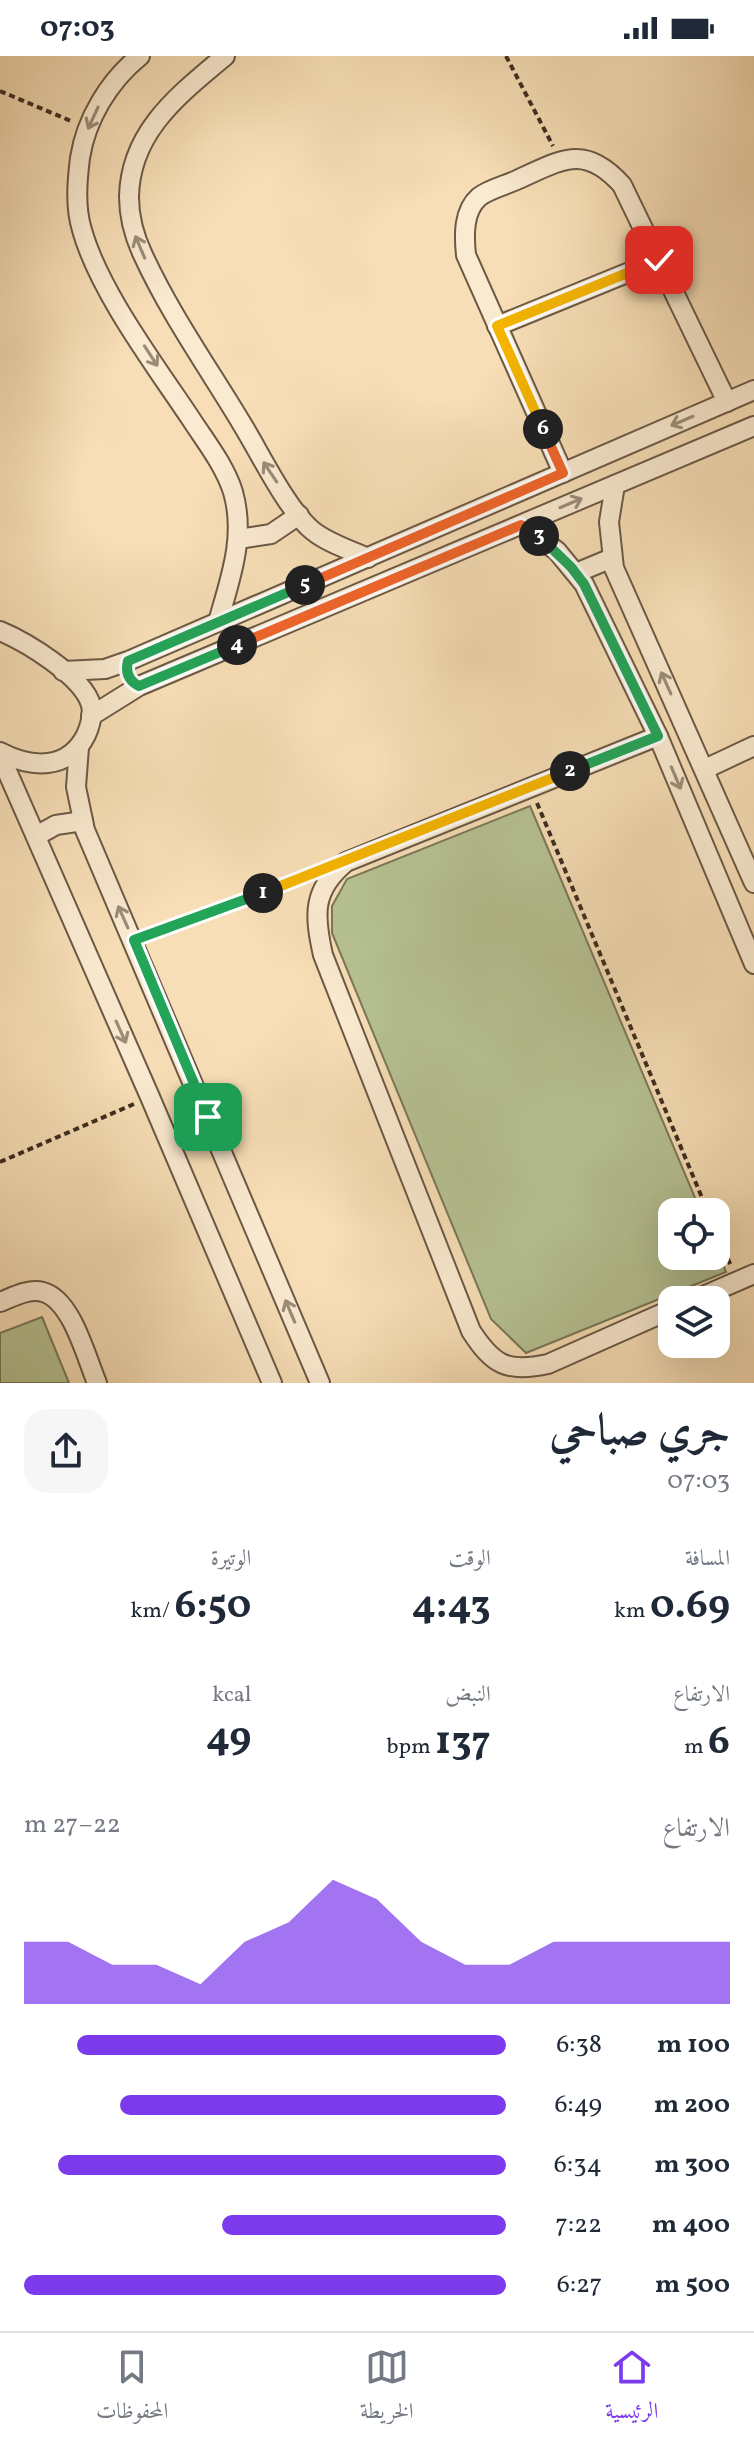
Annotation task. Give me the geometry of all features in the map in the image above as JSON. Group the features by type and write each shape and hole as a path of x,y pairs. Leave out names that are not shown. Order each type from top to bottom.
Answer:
{"street":[{"path":"140,56 110,87 88,128 82,144 77,201 81,229 103,282 214,453 232,491 239,525 237,555 218,622"},
{"path":"225,56 164,108 146,134 134,164 129,195 132,226 157,284 264,463 299,515 312,530 368,558"},
{"path":"563,473 466,255 464,235 468,215 479,198 561,160 585,159 606,168 622,185 727,402"},
{"path":"497,326 659,260"},
{"path":"63,671 105,669 128,661 754,390"},
{"path":"91,716 139,686 754,426"},
{"path":"615,485 609,522 612,558 754,883"},
{"path":"238,539 261,538 299,515"},
{"path":"521,525 557,551 584,584 658,736 754,964"},
{"path":"576,573 612,558"},
{"path":"2,630 63,671 84,691 91,705 89,727 79,747 76,787 83,821 320,1383"},
{"path":"128,661 129,679 139,686"},
{"path":"658,736 346,862 332,874 322,889 316,910 323,955 471,1331 482,1349 503,1365 529,1368 548,1364 658,1315"},
{"path":"705,769 754,746"},
{"path":"0,753 36,764 50,764 61,761 79,747"},
{"path":"0,753 272,1383"},
{"path":"36,836 56,825 83,821"},
{"path":"713,867 743,856"},
{"path":"726,1286 746,1277"},
{"path":"0,1302 23,1292 42,1291 58,1300 69,1315 97,1383"}],"path":[{"path":"506,56 561,160"},
{"path":"0,91 88,128"},
{"path":"529,786 702,1198"},
{"path":"134,940 346,862"},
{"path":"0,1162 150,1097"},
{"path":"730,1252 746,1277"}],"green space":[{"path":"530,806 695,1198 658,1198 658,1270 726,1272 691,1286 658,1286 658,1300 526,1353 491,1319 332,933 332,906 347,879"},
{"path":"42,1317 69,1383 0,1383 0,1333"}],"route":[{"path":"208,1117 134,940 346,862 658,736 584,584 557,551 521,525 139,686 129,679 128,661 563,473 497,326 659,260"}]}
